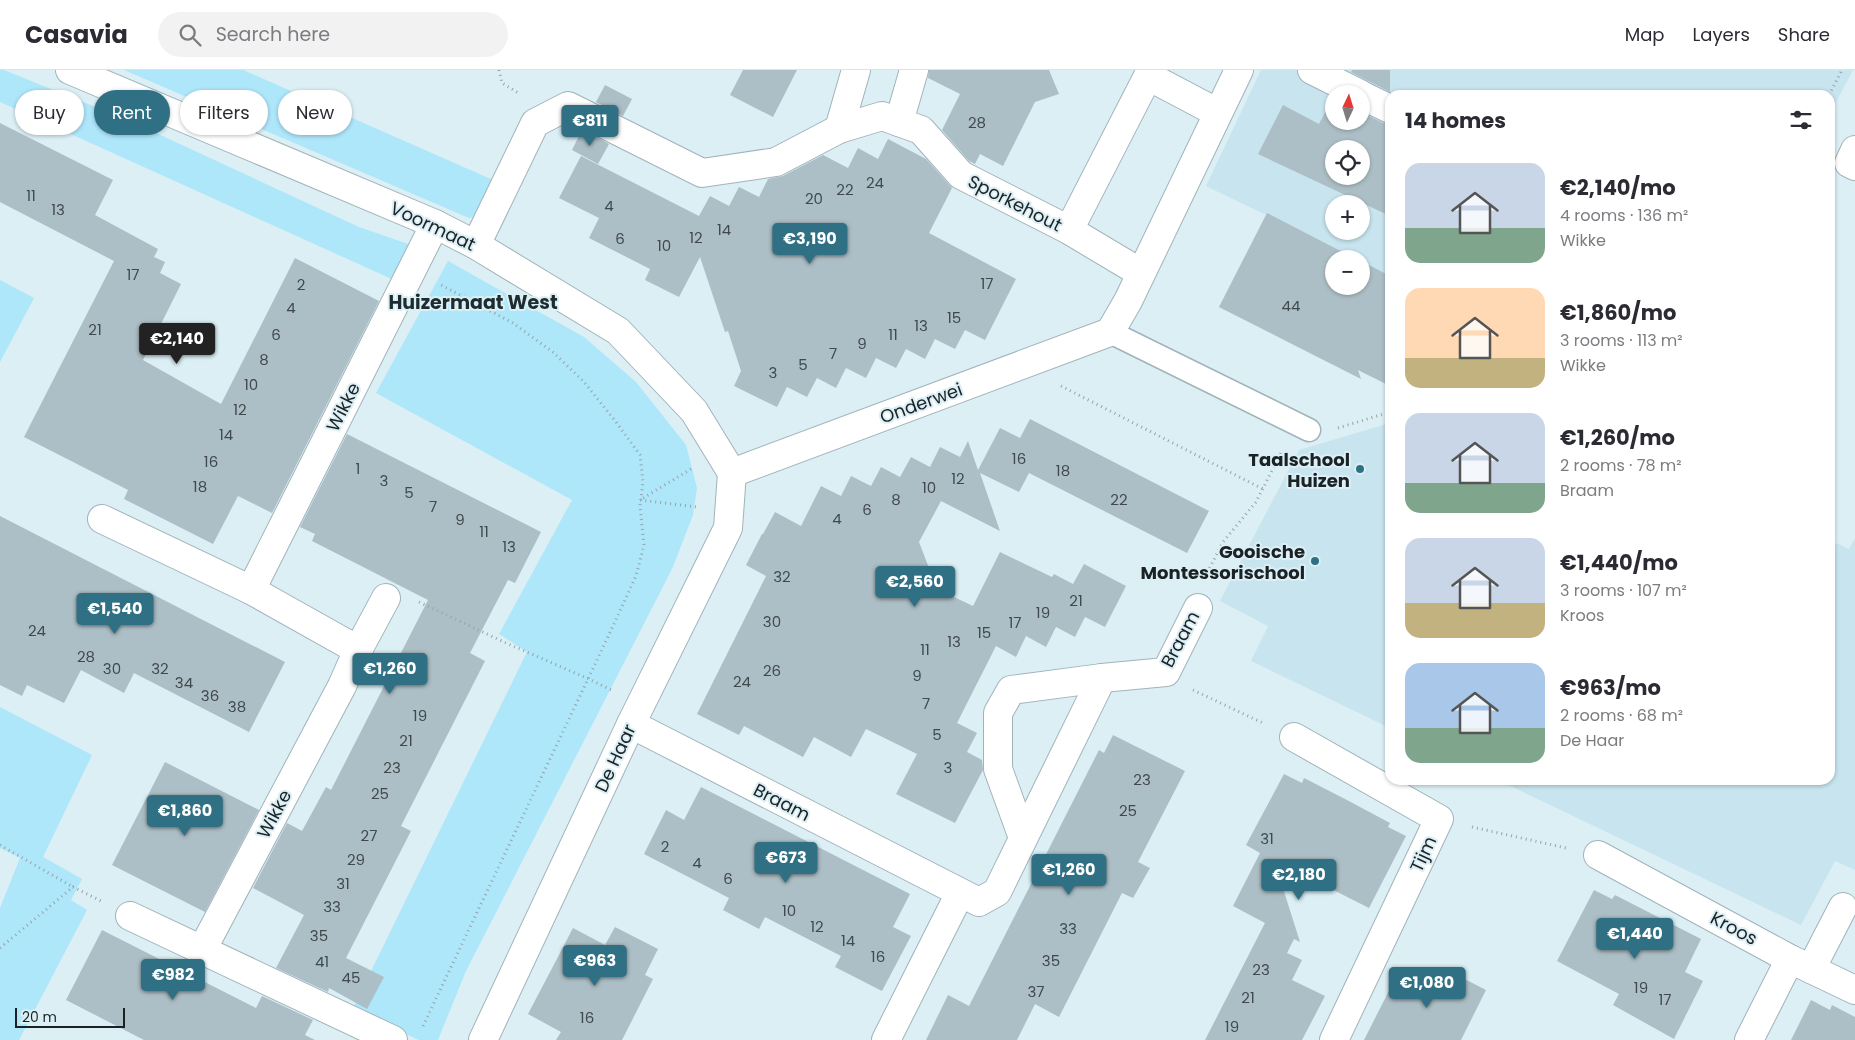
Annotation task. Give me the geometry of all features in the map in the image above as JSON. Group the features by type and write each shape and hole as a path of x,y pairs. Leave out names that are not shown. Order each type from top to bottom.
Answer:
{"street":[{"name":"Voormaat","path":"70,70 435,224 476,246 618,330 694,411 725,462"},
{"path":"838,129 856,70"},
{"path":"900,122 914,70"},
{"path":"1110,332 1141,273 1239,70"},
{"path":"1312,70 1342,85"},
{"path":"1069,230 1145,73 1218,113"},
{"path":"1370,99 1385,106"},
{"name":"Sporkehout","path":"476,246 535,123 568,106 702,172 776,162 838,129 882,116 921,130 961,175 1069,230 1141,273"},
{"path":"1855,150 1849,163 1855,166"},
{"name":"Wikke","path":"251,590 435,224"},
{"name":"Onderwei","path":"725,462 1021,366 1110,332"},
{"name":"De Haar","path":"483,1040 635,715 728,528 729,512 725,462"},
{"path":"102,519 251,590 358,650"},
{"name":"Wikke","path":"202,950 342,686 358,650 386,598"},
{"name":"Braam","path":"1023,838 998,769 998,713 1011,690 1166,672 1198,608"},
{"name":"Braam","path":"635,715 979,902 997,892 1102,678"},
{"name":"Tijm","path":"1294,737 1439,819 1334,1040"},
{"name":"Kroos","path":"1598,855 1801,964 1855,990"},
{"path":"886,1040 960,893"},
{"path":"1749,1040 1801,964 1844,907"},
{"path":"130,916 393,1040"}],"lane":[{"path":"1110,332 1303,427"}],"path":[{"path":"1832,90 1842,70"},
{"path":"412,270 513,323 554,353 584,382 640,455 643,482 640,500 644,545 636,576 421,1031"},
{"path":"1021,366 1262,489"},
{"path":"1303,427 1318,434 1385,414"},
{"name":"Braam","path":"1198,608 1196,595 1223,542 1256,502 1262,489 1303,427"},
{"path":"640,500 725,462"},
{"path":"640,500 729,512"},
{"path":"386,598 402,594 506,643 588,678 635,715"},
{"path":"1166,672 1198,694 1294,737"},
{"path":"1439,819 1598,855"},
{"path":"0,845 73,887 130,916"},
{"path":"0,948 73,887"}],"shaded area":[{"path":"0,70 53,90 15,90 15,109 0,102"},
{"path":"124,70 243,70 288,90 278,90 278,135 352,135 352,118 493,180 476,217 469,218 268,132 268,90 180,90 180,94"},
{"path":"1261,70 1853,70 1835,104 1835,90 1385,90 1385,384 1334,358 1331,364 1219,307 1266,215 1206,186"},
{"path":"84,102 94,106 94,135 160,135 359,227 408,244 405,259 394,280 73,135 84,135"},
{"path":"448,261 584,337 636,382 686,445 697,488 693,515 672,569 466,971 438,1040 419,1040 352,1010 527,652 499,634 572,500 376,393"},
{"path":"0,280 34,298 0,362"},
{"name":"Gooische Montessorischool","path":"1385,424 1385,726 1251,661 1268,626 1220,601 1299,450"},
{"path":"1855,538 1855,870 1835,861 1801,925 1508,785 1835,785 1835,545 1836,543 1849,549"},
{"path":"0,707 92,755 43,857 82,879 71,900 87,910 19,1040 0,1040 0,908 20,858 0,848"}],"building":[{"path":"743,70 797,70 773,117 730,95"},
{"path":"929,70 1049,70 1059,94 1035,102 1003,166 980,154 975,164 969,161 942,130 960,94 928,78"},
{"path":"1352,70 1390,70 1390,90 1386,90 1351,72"},
{"path":"605,85 632,99 623,116 596,102"},
{"path":"1283,105 1319,124 1325,113 1325,130 1370,130 1370,116 1385,123 1385,214 1370,207 1370,195 1345,195 1258,154"},
{"path":"0,123 15,131 15,135 24,135 113,180 95,215 158,249 154,257 165,262 160,273 181,284 143,360 221,404 295,258 379,301 272,513 238,496 213,544 124,499 128,490 24,437 114,261 0,202"},
{"path":"582,130 609,144 598,164 572,150"},
{"path":"888,139 926,159 952,188 929,233 1016,279 985,340 965,330 955,349 935,339 925,359 906,349 896,368 876,358 866,378 846,368 836,388 817,378 807,397 787,387 777,407 734,386 741,371 728,331 725,332 700,257 679,297 645,280 650,269 589,238 599,218 559,198 581,156 699,216 710,196 729,206 739,187 759,197 768,179 783,176 823,155 848,168 858,148 878,159"},
{"path":"1267,213 1339,250 1325,250 1325,295 1370,295 1370,266 1385,273 1385,384 1358,370 1361,379 1219,307"},
{"path":"1030,419 1209,511 1187,553 1029,473 1019,492 980,473 1000,531 941,501 919,542 937,589 973,606 1000,552 1052,577 1054,574 1073,584 1084,564 1126,586 1105,627 1085,617 1075,637 1056,627 1046,647 1026,636 1016,657 996,646 957,723 977,733 967,752 982,760 983,770 955,823 896,794 917,754 866,729 851,757 814,737 803,757 744,726 739,735 697,714 766,576 746,565 775,512 801,526 821,486 841,496 851,476 871,486 881,467 900,477 911,457 930,467 940,447 960,457 968,441 978,470 1000,428 1020,438"},
{"path":"347,434 541,532 515,583 508,580 470,653 485,661 401,826 411,831 346,958 384,977 367,1009 329,988 328,992 276,968 304,915 253,888 287,823 302,831 326,787 331,790 428,600 312,541 315,534 300,527"},
{"path":"0,516 285,662 249,732 134,673 124,693 81,670 64,703 27,685 22,696 0,685"},
{"path":"1113,735 1185,771 1138,862 1150,868 1133,898 1122,893 1059,1017 1035,1004 1017,1040 926,1040 948,995 969,1006 1099,750 1104,753"},
{"path":"165,762 259,810 205,912 112,865"},
{"path":"1284,774 1302,783 1304,778 1390,823 1388,827 1406,836 1369,908 1274,860 1300,942 1294,939 1287,953 1302,960 1292,980 1325,996 1302,1040 1205,1040 1265,923 1233,906 1260,853 1246,845"},
{"path":"701,787 910,894 893,927 911,936 882,991 835,967 841,956 765,917 759,929 723,910 729,898 644,854 666,810 684,820"},
{"path":"1594,890 1612,899 1615,895 1701,939 1685,972 1703,981 1674,1039 1613,1005 1619,994 1557,961"},
{"path":"615,927 658,949 645,975 653,979 622,1040 556,1040 561,1032 528,1014 573,928 605,945"},
{"path":"102,930 256,1008 262,996 313,1020 305,1035 315,1040 144,1040 66,1000"},
{"path":"1443,968 1486,990 1461,1040 1364,1040 1400,969 1433,986"},
{"path":"1811,1000 1830,1010 1832,1005 1855,1017 1855,1040 1791,1040"}],"place":[{"name":"Taalschool Huizen","path":"1360,469"},
{"name":"Gooische Montessorischool","path":"1315,561"}],"district":[{"name":"Huizermaat West","path":"473,302"}]}
